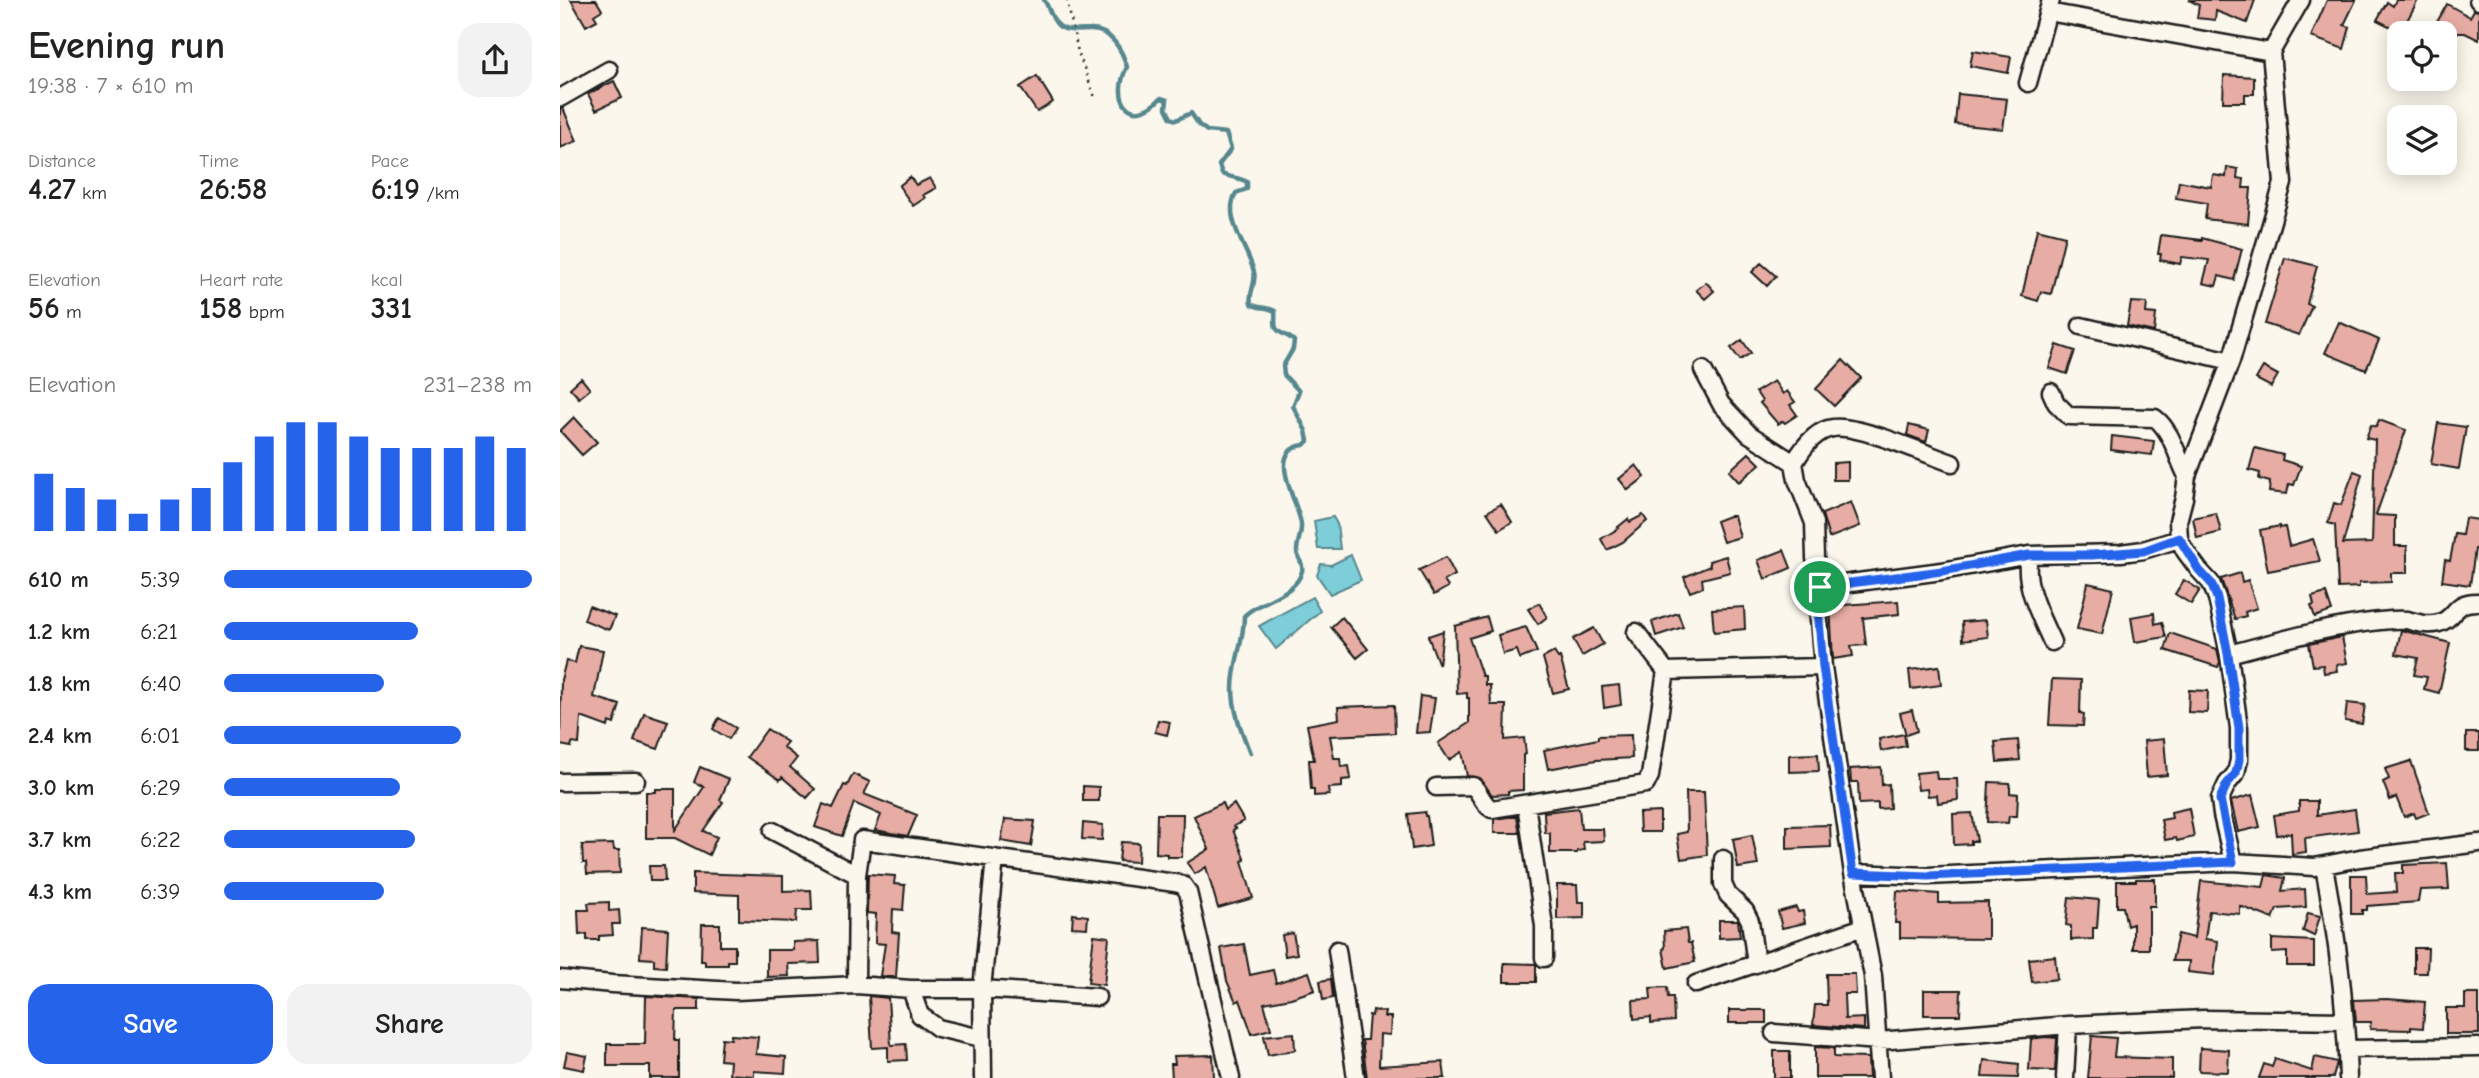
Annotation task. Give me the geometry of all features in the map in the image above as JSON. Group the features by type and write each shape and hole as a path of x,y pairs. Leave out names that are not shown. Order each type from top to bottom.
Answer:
{"street":[{"path":"2233,862 2220,799 2236,773 2239,760 2239,728 2228,654 2217,598 2211,583 2199,570 2179,538 2178,521 2187,476 2231,361 2283,183 2271,52 2301,0"},
{"path":"2028,83 2049,6 2271,52"},
{"path":"560,97 610,70"},
{"path":"2081,326 2231,361"},
{"path":"1703,370 1721,404 1749,434 1794,463"},
{"path":"2052,391 2056,403 2069,416 2155,418 2161,422 2169,436 2187,476"},
{"path":"1880,1078 1873,976 1853,873 1823,667 1814,523 1797,480 1794,463 1801,450 1816,435 1832,428 1854,429 1952,463"},
{"path":"1820,587 1942,571 2029,555 2121,554 2143,551 2179,538"},
{"path":"2029,555 2026,569 2034,599 2052,642"},
{"path":"2228,654 2320,630 2369,622 2405,620 2421,625 2438,623 2449,617 2457,606 2479,602"},
{"path":"1437,787 1473,786 1485,806 1492,809 1646,784 1650,776 1666,671 1636,632"},
{"path":"1666,671 1823,667"},
{"path":"560,782 636,781"},
{"path":"1526,804 1544,926 1544,958"},
{"path":"774,831 857,875"},
{"path":"856,985 857,875 862,840 1183,885 1188,892 1231,1078"},
{"path":"1853,873 1928,876 2233,862 2324,866 2360,858 2479,843"},
{"path":"983,1078 982,989 995,858"},
{"path":"1723,859 1723,884 1728,895 1745,911 1750,921 1756,964"},
{"path":"2324,866 2332,905 2345,1021 2348,1078"},
{"path":"1696,984 1863,927"},
{"path":"1337,950 1356,1078"},
{"path":"560,979 736,991 856,985 911,989 982,989 1097,997"},
{"path":"911,989 920,1015 938,1028 981,1038"},
{"path":"1774,1032 1879,1041 2068,1025 2204,1019 2345,1021"},
{"path":"2066,1078 2068,1025"},
{"path":"2347,1049 2479,1047"}],"path":[{"path":"1067,0 1079,52 1096,100"}],"water":[{"path":"1333,517 1337,524 1340,549 1318,549 1314,521"},
{"path":"1351,555 1361,580 1330,594 1317,575 1321,564 1331,565"},
{"path":"1312,597 1320,611 1276,649 1259,626"}],"building":[{"path":"571,0 596,0 602,10 594,15 597,20 586,26"},
{"path":"2189,0 2255,0 2247,23 2216,11 2215,20 2197,18 2199,5"},
{"path":"2327,0 2356,0 2344,25 2350,27 2344,49 2311,37"},
{"path":"2396,0 2418,0 2407,21 2387,21 2387,25 2377,20 2387,2 2393,6"},
{"path":"2447,4 2470,17 2474,10 2479,11 2479,40 2465,33 2457,33 2457,21 2438,21"},
{"path":"1973,51 2011,57 2008,73 1970,66"},
{"path":"2224,75 2254,77 2254,94 2245,94 2245,102 2223,102"},
{"path":"1037,76 1053,102 1037,112 1020,87"},
{"path":"614,81 622,98 596,110 588,94"},
{"path":"1958,94 2007,99 2003,129 1955,124"},
{"path":"560,108 563,108 577,141 560,148"},
{"path":"2227,167 2238,169 2237,178 2244,179 2243,188 2251,188 2248,224 2205,219 2207,203 2176,198 2179,181 2211,187 2213,175 2226,177"},
{"path":"910,177 916,185 930,178 936,188 923,195 925,198 913,206 899,186"},
{"path":"2037,229 2065,236 2051,294 2041,292 2038,301 2022,296"},
{"path":"2161,235 2202,238 2242,249 2234,280 2219,276 2216,286 2203,283 2209,260 2182,257 2180,264 2160,260 2161,254 2158,254"},
{"path":"2285,258 2317,266 2307,304 2312,306 2299,335 2265,324"},
{"path":"1761,263 1776,276 1767,286 1752,272"},
{"path":"1706,282 1714,291 1705,299 1696,290"},
{"path":"2131,302 2147,303 2146,313 2156,314 2154,332 2127,326"},
{"path":"2339,322 2379,340 2366,370 2325,353"},
{"path":"1742,340 1751,353 1740,360 1731,348"},
{"path":"2057,345 2075,351 2067,374 2049,368"},
{"path":"1843,360 1861,378 1834,406 1816,389"},
{"path":"2263,367 2278,375 2271,387 2256,379"},
{"path":"581,378 590,389 579,398 570,388"},
{"path":"1774,381 1783,394 1787,391 1795,402 1790,405 1797,415 1785,423 1783,421 1778,424 1760,403 1762,401 1756,392"},
{"path":"574,417 597,442 582,455 560,431"},
{"path":"2379,420 2406,430 2376,515 2395,516 2395,546 2407,546 2407,573 2391,573 2391,582 2359,583 2359,587 2338,588 2335,525 2328,523 2334,503 2341,505 2354,471 2362,474 2343,544 2372,543 2375,440 2366,438 2371,425 2376,427"},
{"path":"2438,423 2466,427 2459,469 2431,464"},
{"path":"1909,425 1929,430 1926,442 1907,435"},
{"path":"2112,436 2154,441 2152,455 2111,450"},
{"path":"2255,448 2283,455 2282,460 2301,466 2294,485 2289,484 2287,494 2269,492 2270,482 2259,479 2260,473 2249,470"},
{"path":"1749,453 1760,464 1739,482 1729,471"},
{"path":"1848,462 1848,480 1833,480 1833,463"},
{"path":"1636,465 1645,477 1628,490 1619,479"},
{"path":"1851,502 1860,526 1829,538 1822,514"},
{"path":"1501,504 1512,522 1499,530 1487,512"},
{"path":"2216,513 2221,532 2197,538 2193,518"},
{"path":"1643,515 1647,521 1623,542 1607,550 1601,539 1628,519 1630,522"},
{"path":"1734,516 1740,537 1723,542 1716,521"},
{"path":"2465,518 2479,520 2479,549 2475,549 2470,585 2442,581 2445,560 2450,561 2455,534 2462,535"},
{"path":"2285,527 2289,546 2313,539 2320,561 2268,571 2260,530"},
{"path":"1784,550 1791,568 1765,579 1758,560"},
{"path":"1726,556 1730,572 1702,579 1703,587 1690,592 1684,577 1710,566 1709,561"},
{"path":"1446,557 1455,575 1444,581 1448,587 1434,595 1419,570"},
{"path":"2240,573 2242,582 2248,580 2257,608 2245,612 2246,616 2235,619 2221,579"},
{"path":"2184,580 2200,590 2191,604 2175,594"},
{"path":"2088,583 2113,589 2102,634 2077,629"},
{"path":"2326,593 2332,611 2315,617 2311,606 2314,605 2312,597"},
{"path":"1898,601 1899,614 1863,618 1866,645 1851,646 1853,656 1833,659 1830,606"},
{"path":"1539,603 1547,617 1538,624 1528,609"},
{"path":"589,606 615,616 609,630 584,620"},
{"path":"1744,607 1745,629 1714,632 1712,609"},
{"path":"1678,613 1683,627 1656,636 1652,622"},
{"path":"2154,613 2155,624 2162,622 2166,637 2135,642 2131,617"},
{"path":"1342,617 1368,649 1357,658 1331,627"},
{"path":"1487,617 1491,631 1469,638 1482,676 1485,676 1485,685 1490,685 1491,705 1506,705 1505,740 1524,738 1526,754 1523,755 1523,790 1508,791 1508,794 1492,795 1480,778 1467,776 1462,752 1449,760 1438,743 1469,723 1467,693 1457,694 1455,626"},
{"path":"1986,620 1988,637 1963,640 1962,622"},
{"path":"1526,627 1537,652 1520,659 1517,650 1503,654 1498,635"},
{"path":"1594,628 1603,644 1582,656 1573,639"},
{"path":"2401,630 2450,643 2439,693 2424,689 2427,677 2414,675 2418,658 2396,654"},
{"path":"1443,631 1439,665 1428,636"},
{"path":"2170,633 2217,649 2220,662 2218,667 2165,650"},
{"path":"2342,637 2347,663 2336,665 2337,671 2324,673 2323,665 2313,666 2309,644"},
{"path":"579,646 603,650 594,697 620,705 614,724 609,722 608,727 581,717 579,744 572,743 571,747 560,745 561,680 566,661 575,663"},
{"path":"1554,652 1560,657 1569,689 1553,693 1543,658"},
{"path":"1939,666 1941,685 1911,689 1909,670"},
{"path":"2052,679 2081,680 2080,713 2084,714 2083,726 2049,725"},
{"path":"1619,685 1621,705 1604,708 1602,687"},
{"path":"2189,690 2208,691 2207,713 2188,712"},
{"path":"1420,696 1435,698 1430,732 1416,733"},
{"path":"2347,703 2365,705 2362,724 2345,721"},
{"path":"1394,705 1395,733 1330,736 1334,758 1340,758 1341,767 1349,766 1351,779 1342,780 1342,787 1328,788 1329,795 1314,796 1309,760 1314,760 1307,725 1339,719 1338,707"},
{"path":"1912,710 1917,731 1906,735 1900,713"},
{"path":"644,713 668,721 658,749 634,741"},
{"path":"719,718 736,728 729,739 713,729"},
{"path":"1158,720 1170,722 1167,735 1155,732"},
{"path":"767,729 787,742 783,747 797,758 790,767 815,789 807,798 782,777 780,780 747,757"},
{"path":"2466,733 2479,733 2479,751 2466,751"},
{"path":"1904,734 1906,746 1881,751 1879,739"},
{"path":"1631,735 1632,758 1596,760 1548,769 1544,750 1598,739 1598,736"},
{"path":"2164,739 2167,775 2147,777 2144,741"},
{"path":"2018,740 2020,760 1997,762 1995,742"},
{"path":"1818,754 1819,771 1789,772 1789,755"},
{"path":"2411,761 2429,813 2416,818 2414,813 2404,817 2396,797 2390,800 2383,782 2389,779 2385,769"},
{"path":"700,767 729,779 720,800 723,802 703,831 717,837 709,855 675,838 646,838 646,792 675,789 675,830 704,787 694,782"},
{"path":"1881,767 1882,785 1889,784 1890,808 1878,809 1878,803 1859,804 1858,782 1851,782 1850,769"},
{"path":"1936,771 1937,779 1957,779 1958,800 1938,803 1937,795 1928,796 1927,789 1918,790 1916,773"},
{"path":"853,774 870,782 864,794 917,815 908,836 875,830 881,815 854,803 842,836 815,827 823,804 833,808 844,785 847,786"},
{"path":"1989,782 2010,783 2010,793 2018,794 2017,816 2009,816 2008,823 1987,822"},
{"path":"1083,786 1099,787 1099,801 1083,801"},
{"path":"1686,792 1704,792 1707,855 1681,859 1677,834 1687,832"},
{"path":"2252,795 2260,827 2238,832 2231,801"},
{"path":"2299,801 2317,801 2317,815 2355,809 2358,831 2305,838 2306,852 2292,854 2291,833 2277,835 2274,815 2299,811"},
{"path":"1222,803 1225,810 1234,804 1244,821 1234,826 1236,828 1233,830 1245,860 1242,861 1253,898 1218,908 1206,867 1195,874 1187,863 1209,849 1194,816"},
{"path":"1579,808 1581,829 1603,829 1604,841 1583,842 1584,850 1577,853 1550,853 1550,833 1545,833 1544,812"},
{"path":"2189,808 2194,837 2177,841 2176,838 2165,840 2161,820 2172,818 2171,812"},
{"path":"1425,812 1431,846 1412,849 1408,814"},
{"path":"1660,812 1660,832 1640,832 1639,813"},
{"path":"1972,813 1977,841 1954,845 1953,814"},
{"path":"1157,814 1183,814 1182,857 1167,857 1167,854 1156,853"},
{"path":"1517,817 1520,833 1494,833 1494,819"},
{"path":"1005,819 1035,821 1031,846 1001,841"},
{"path":"1083,823 1103,825 1102,840 1082,839"},
{"path":"1830,825 1831,847 1787,849 1787,826"},
{"path":"1752,835 1758,865 1738,868 1733,839"},
{"path":"1121,842 1139,843 1138,862 1119,861"},
{"path":"613,844 614,850 619,850 620,873 587,874 582,845"},
{"path":"2447,863 2449,889 2420,890 2418,902 2367,906 2367,910 2362,910 2362,914 2351,914 2351,875 2366,875 2367,894 2396,892 2395,873 2403,873 2403,865"},
{"path":"649,866 664,866 665,881 650,881"},
{"path":"693,873 783,876 783,891 811,890 812,910 797,910 796,922 739,920 739,895 693,893"},
{"path":"868,874 895,876 894,884 905,885 903,910 893,909 892,932 899,933 896,977 880,976 885,944 875,943 876,914 867,913"},
{"path":"2266,875 2285,878 2282,891 2305,889 2306,907 2277,909 2273,919 2240,906 2240,914 2209,911 2205,939 2218,941 2214,975 2188,972 2189,961 2172,961 2178,934 2194,938 2201,881 2263,887"},
{"path":"2155,879 2155,906 2149,906 2149,949 2133,949 2133,924 2127,926 2123,907 2117,907 2117,881"},
{"path":"1557,885 1577,885 1578,902 1584,902 1584,918 1557,919"},
{"path":"1897,891 1939,894 1939,903 1988,902 1988,939 1900,938 1900,923 1895,923"},
{"path":"2069,897 2099,900 2097,928 2093,928 2093,939 2071,940 2071,926 2066,925"},
{"path":"609,902 609,911 619,910 620,924 612,924 613,935 599,936 599,940 587,940 587,934 579,935 578,910 589,910 588,903"},
{"path":"1796,907 1798,912 1803,911 1805,923 1782,928 1778,912"},
{"path":"2308,913 2320,916 2314,936 2303,931"},
{"path":"1073,914 1088,916 1087,928 1072,927"},
{"path":"1719,920 1738,920 1740,937 1719,938"},
{"path":"702,924 720,924 720,946 735,946 735,961 728,961 728,965 705,965 705,961 701,961"},
{"path":"642,927 668,929 666,967 654,966 654,959 640,958"},
{"path":"1686,929 1695,962 1667,968 1663,949 1664,931"},
{"path":"1293,933 1297,954 1285,956 1282,935"},
{"path":"1094,935 1109,937 1104,985 1088,983"},
{"path":"2272,939 2314,941 2314,966 2287,966 2287,952 2272,953"},
{"path":"819,941 820,963 788,964 789,976 767,977 767,950 793,950 793,942"},
{"path":"1244,944 1250,975 1273,970 1276,983 1309,972 1315,990 1264,1003 1271,1029 1252,1034 1240,1000 1236,1002 1227,981 1221,948"},
{"path":"2414,948 2428,948 2427,973 2414,973"},
{"path":"2055,956 2057,979 2032,982 2029,959"},
{"path":"1504,963 1536,964 1536,982 1504,982"},
{"path":"1826,974 1855,974 1856,994 1844,994 1845,1019 1864,1018 1864,1029 1813,1025 1815,1005 1827,1005"},
{"path":"1331,979 1333,998 1323,1000 1320,981"},
{"path":"1667,987 1668,997 1673,997 1674,1021 1651,1023 1651,1017 1634,1019 1633,1000 1651,999 1650,988"},
{"path":"1924,990 1961,990 1960,1015 1924,1015"},
{"path":"2465,994 2479,994 2479,1034 2446,1034 2446,1008 2465,1008"},
{"path":"646,996 699,999 699,1010 676,1010 675,1040 679,1040 679,1078 650,1078 650,1066 607,1066 607,1044 645,1044"},
{"path":"869,996 888,998 891,1045 906,1044 907,1060 888,1061 888,1047 872,1048"},
{"path":"2354,1000 2425,1002 2423,1028 2370,1029 2371,1022 2356,1022"},
{"path":"1373,1010 1385,1012 1384,1017 1391,1017 1390,1035 1380,1034 1379,1066 1443,1062 1445,1078 1367,1078 1362,1040 1367,1040 1369,1015 1372,1016"},
{"path":"1729,1010 1766,1010 1766,1023 1729,1023"},
{"path":"1294,1033 1295,1050 1268,1055 1264,1036"},
{"path":"731,1035 758,1037 756,1054 786,1057 785,1073 754,1071 754,1076 729,1074 730,1061 720,1060 722,1038 731,1039"},
{"path":"2092,1036 2116,1038 2114,1057 2172,1059 2172,1078 2088,1078"},
{"path":"2057,1038 2055,1071 2029,1070 2031,1039"},
{"path":"1815,1047 1834,1048 1834,1057 1868,1058 1869,1078 1815,1078"},
{"path":"2200,1048 2229,1050 2228,1072 2199,1071"},
{"path":"1774,1051 1790,1051 1790,1078 1774,1078"},
{"path":"567,1052 587,1056 584,1070 564,1066"},
{"path":"1213,1055 1214,1078 1172,1078 1171,1064 1175,1064 1174,1056"},
{"path":"2315,1057 2337,1062 2333,1078 2259,1078 2264,1064 2272,1067 2275,1059 2312,1071"},
{"path":"1984,1060 2019,1064 2018,1078 1982,1077"}],"waterway":[{"path":"1044,0 1053,19 1062,28 1097,31 1104,33 1114,42 1127,67 1121,90 1126,106 1133,111 1141,111 1161,98 1167,100 1166,108 1171,118 1176,120 1191,113 1207,131 1226,133 1231,149 1219,165 1222,174 1247,182 1247,189 1236,193 1232,213 1254,272 1251,304 1275,311 1276,328 1294,341 1293,349 1283,366 1284,375 1299,391 1293,406 1306,431 1308,441 1292,449 1286,457 1285,467 1301,524 1297,551 1302,571 1285,592 1250,610 1244,616 1233,697 1250,753"}],"route":[{"path":"2179,538 2185,551 2211,583 2217,598 2228,654 2239,728 2239,760 2236,773 2220,799 2233,862 1928,876 1853,873 1823,667 1818,609 1820,587 1942,571 2029,555 2121,554 2143,551 2179,538"}]}
